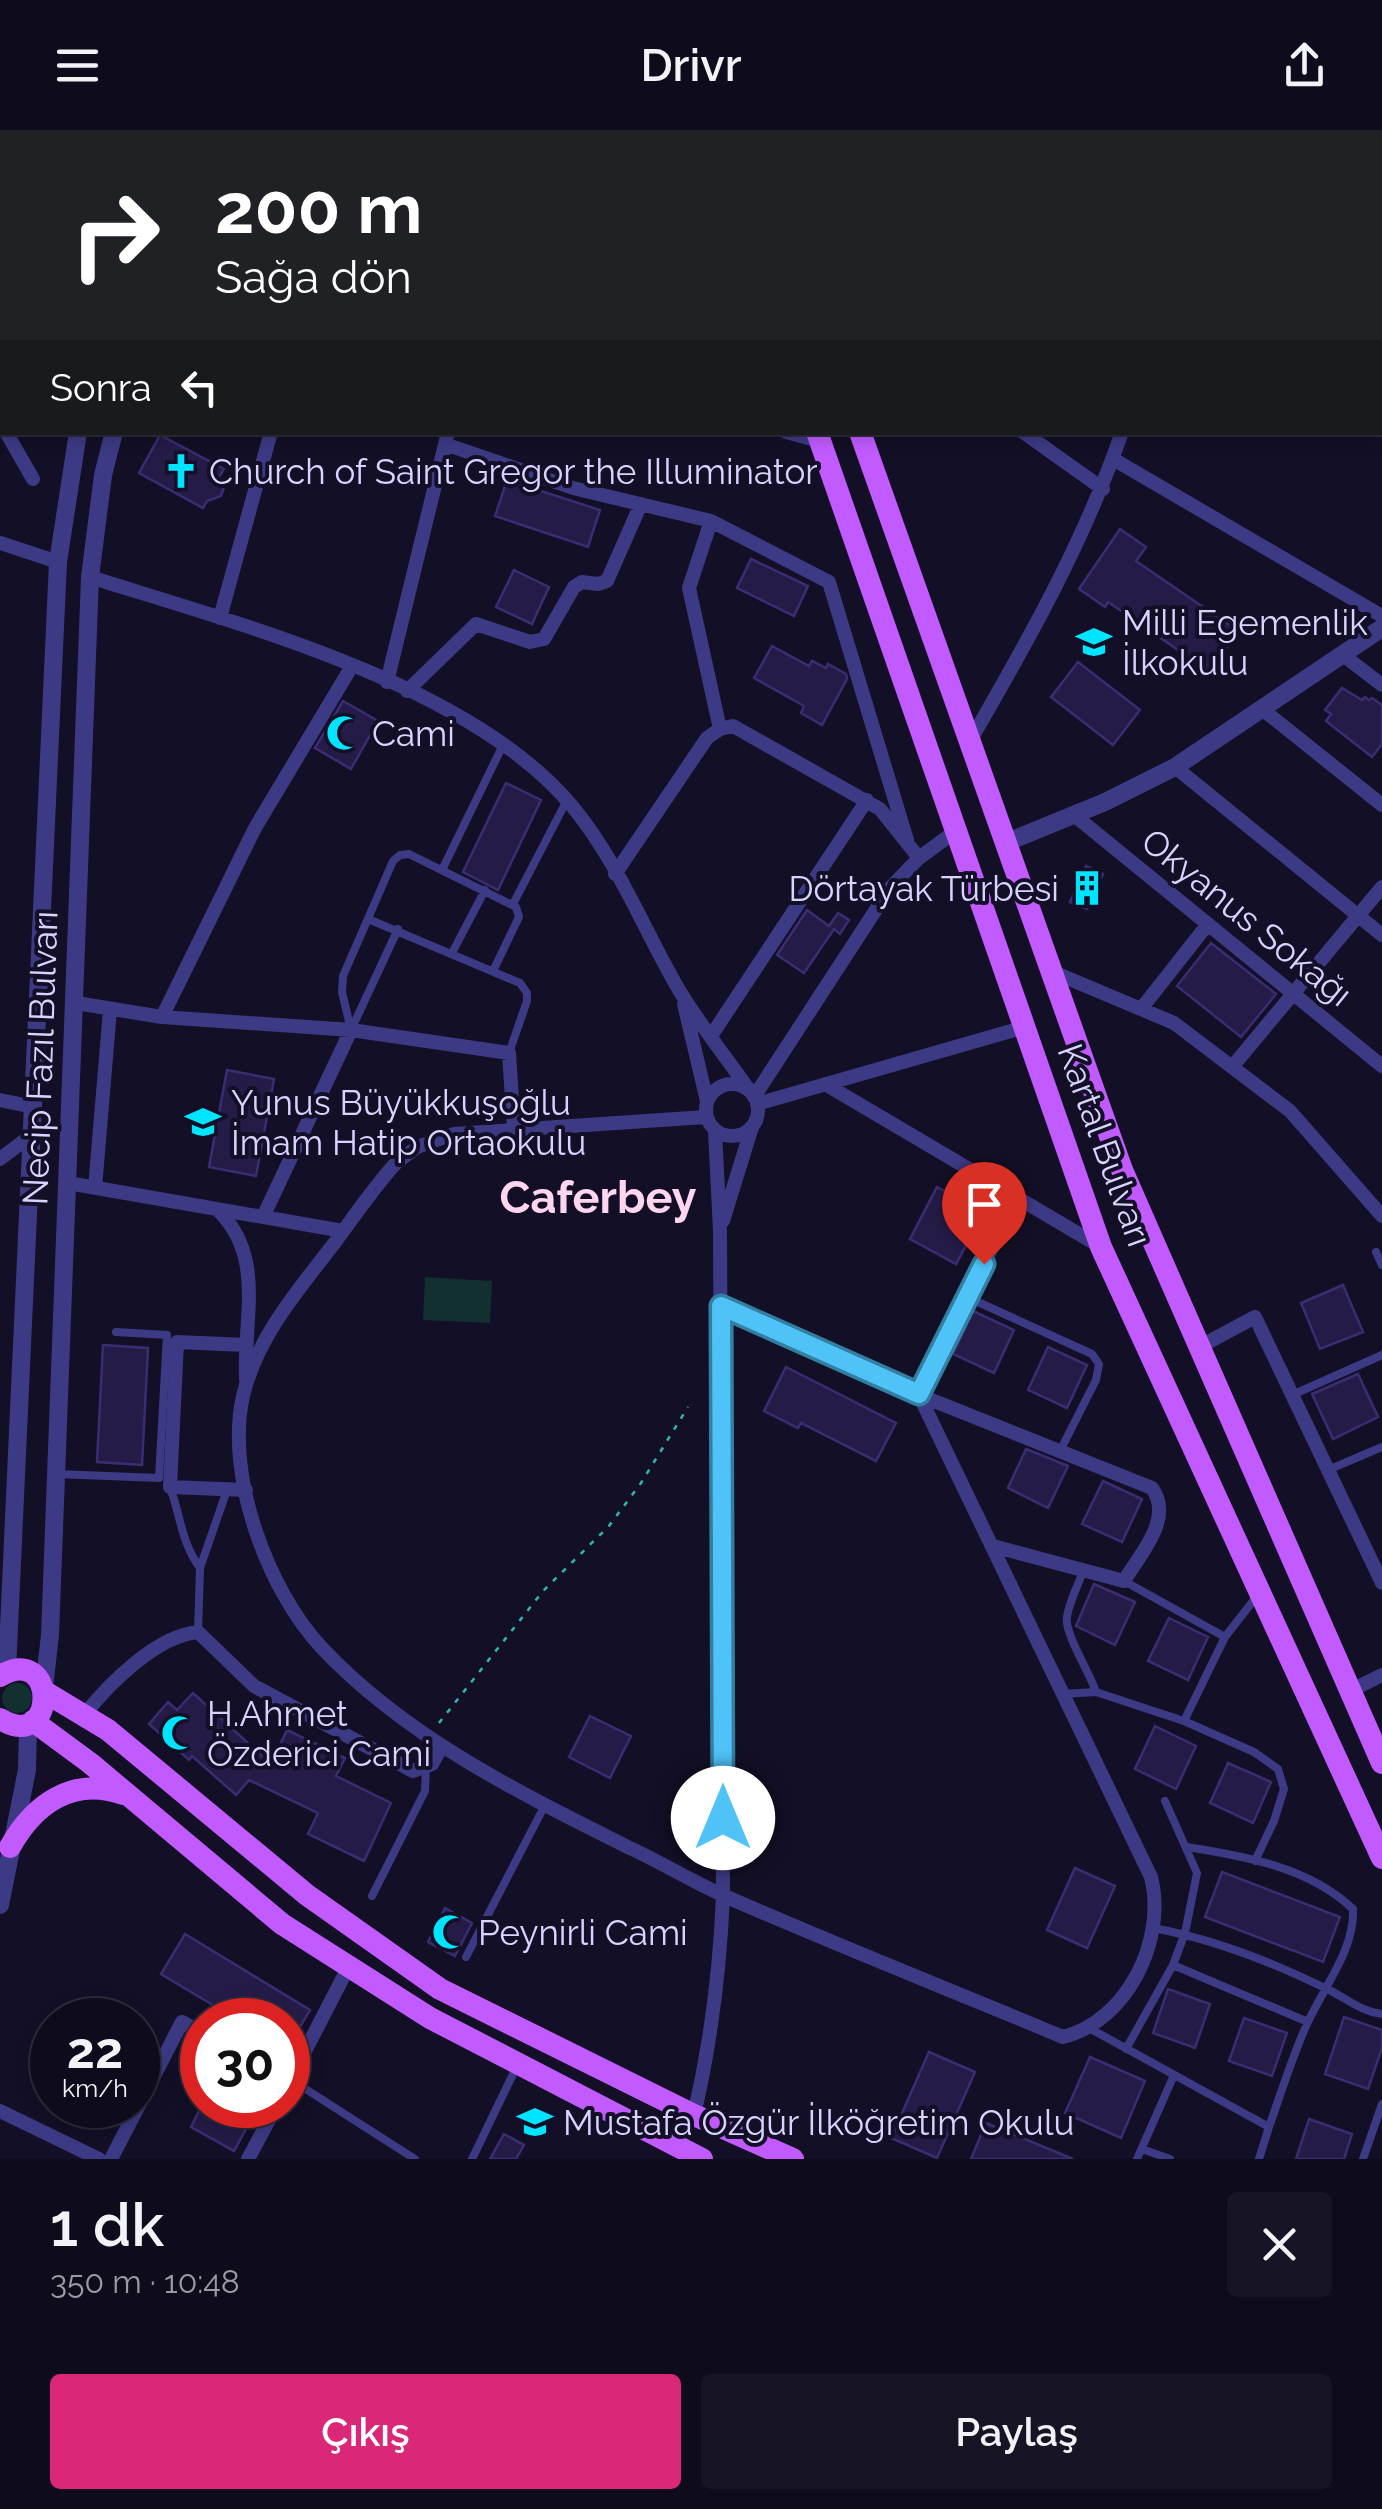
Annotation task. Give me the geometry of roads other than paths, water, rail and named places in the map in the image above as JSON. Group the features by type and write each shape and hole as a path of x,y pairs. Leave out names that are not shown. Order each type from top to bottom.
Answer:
{"main road":[{"name":"Kartal Bulvarı","path":"861,435 1122,1170 1382,1763"},
{"name":"Kartal Bulvarı","path":"818,437 1102,1247 1382,1858"},
{"path":"3,1673 16,1670 33,1674 44,1690 108,1730 307,1895 440,1988 694,2115 792,2159"},
{"path":"0,1719 10,1725 30,1722 44,1705 44,1690"},
{"path":"30,1722 131,1798 282,1924 430,2018 518,2064 670,2153 702,2159"},
{"path":"10,1847 38,1810 65,1792 104,1789 131,1798"}],"street":[{"path":"8,435 34,479"},
{"name":"Necip Fazıl Bulvarı","path":"3,1673 33,1134 58,562 78,435"},
{"name":"Necip Fazıl Bulvarı","path":"44,1690 50,1635 90,577 103,475 113,435"},
{"path":"220,618 270,435"},
{"path":"1028,435 1103,489"},
{"path":"970,741 1042,616 1103,489 1121,435"},
{"path":"387,682 446,438 573,488 711,521 829,582 907,840"},
{"path":"1113,459 1382,616"},
{"path":"407,691 476,624 530,642 544,640 574,587 587,581 601,584 609,578 642,504"},
{"path":"711,521 689,588 720,728"},
{"path":"0,543 58,562"},
{"path":"90,577 276,635 407,691 503,745 538,771 567,800 589,828 681,993 753,1097 756,1120 720,1231"},
{"path":"1005,843 1175,767 1382,628"},
{"path":"1343,655 1382,685"},
{"path":"162,1017 256,828 352,666"},
{"path":"1262,710 1382,805"},
{"path":"615,874 702,744 720,728 740,727 867,800 880,809 918,858"},
{"path":"1175,767 1382,935"},
{"path":"711,1036 867,800"},
{"name":"Okyanus Sokağı","path":"1074,815 1382,1066"},
{"path":"753,1097 878,903 918,858 956,830"},
{"path":"1232,1067 1382,887"},
{"path":"1141,1009 1208,924"},
{"path":"1052,972 1174,1023 1290,1110 1382,1216"},
{"path":"681,993 715,1130 721,1306 723,1895 716,2003 694,2115"},
{"path":"76,1003 162,1017 351,1030 509,1052 514,1129"},
{"path":"95,1188 110,1010"},
{"path":"707,1109 712,1094 725,1085 753,1097 825,1084 1025,1027"},
{"path":"263,1217 351,1030"},
{"path":"825,1084 1102,1247"},
{"path":"0,1100 34,1107"},
{"path":"246,1384 272,1327 387,1172 417,1148 454,1134 707,1109"},
{"path":"715,1130 730,1137 752,1127"},
{"path":"0,1159 33,1134"},
{"path":"68,1183 343,1231"},
{"path":"919,1394 1017,1197"},
{"path":"218,1210 236,1231 246,1254 251,1292 240,1434 246,1490 269,1566 301,1622 339,1664 462,1761 545,1806 723,1895 1062,2037 1089,2028 1119,2002 1147,1951 1154,1928 1151,1877 919,1394"},
{"path":"721,1306 919,1394 1152,1488 1157,1495 1160,1519 1124,1581 994,1546"},
{"path":"1200,1346 1255,1317 1382,1583"},
{"path":"246,1345 177,1342 170,1487 246,1490"},
{"path":"84,1714 132,1666 168,1643 198,1632 254,1686 413,1772 426,1768 442,1746"},
{"path":"1348,1692 1382,1675"},
{"path":"0,1905 28,1770 30,1722"},
{"path":"310,2039 349,1966"},
{"path":"111,2159 180,2026"},
{"path":"0,2111 99,2159"},
{"path":"248,2159 264,2128"}],"lane":[{"path":"442,870 503,745"},
{"path":"513,904 567,800"},
{"path":"351,1030 342,992 343,976 396,857 409,854 513,904 519,917 493,971"},
{"path":"452,953 484,890"},
{"path":"368,919 520,983 528,1001 509,1052"},
{"path":"351,1030 398,929"},
{"path":"1376,1252 1382,1265"},
{"path":"968,1297 1092,1354 1100,1364 1096,1380 1060,1451"},
{"path":"56,1474 160,1478 167,1335 116,1332"},
{"path":"1292,1395 1382,1355"},
{"path":"1328,1470 1382,1447"},
{"path":"170,1487 186,1548 200,1568"},
{"path":"198,1632 200,1568 226,1490"},
{"path":"1083,1570 1066,1620 1069,1636 1087,1666 1096,1692"},
{"path":"1124,1581 1224,1637"},
{"path":"1184,1721 1224,1637 1260,1592"},
{"path":"1063,1694 1096,1692 1184,1721 1254,1752 1278,1769 1284,1788 1255,1861"},
{"path":"372,1896 425,1791 426,1768"},
{"path":"1126,2049 1174,1965 1185,1934 1197,1872 1165,1801"},
{"path":"466,1957 545,1806"},
{"path":"1186,1847 1283,1868 1336,1892 1353,1908 1354,1926 1308,2022 1259,2159"},
{"path":"1154,1928 1204,1937 1327,1988 1366,2012 1382,2014"},
{"path":"1174,1965 1308,2022"},
{"path":"1089,2028 1269,2128"},
{"path":"472,2159 518,2064"},
{"path":"1137,2159 1174,2075"},
{"path":"310,2094 414,2159"},
{"path":"1363,2159 1382,2104"},
{"path":"1142,2148 1170,2159"}],"place":[{"name":"Church of Saint Gregor the Illuminator","path":"181,471"},
{"name":"Milli Egemenlik İlkokulu","path":"1094,642"},
{"name":"Cami","path":"344,733"},
{"name":"Dörtayak Türbesi","path":"1087,888"},
{"name":"Yunus Büyükkuşoğlu İmam Hatip Ortaokulu","path":"203,1122"},
{"name":"H.Ahmet Özderici Cami","path":"179,1733"},
{"name":"Peynirli Cami","path":"450,1932"},
{"name":"Mustafa Özgür İlköğretim Okulu","path":"535,2122"}],"district":[{"name":"Caferbey","path":"598,1197"}]}
